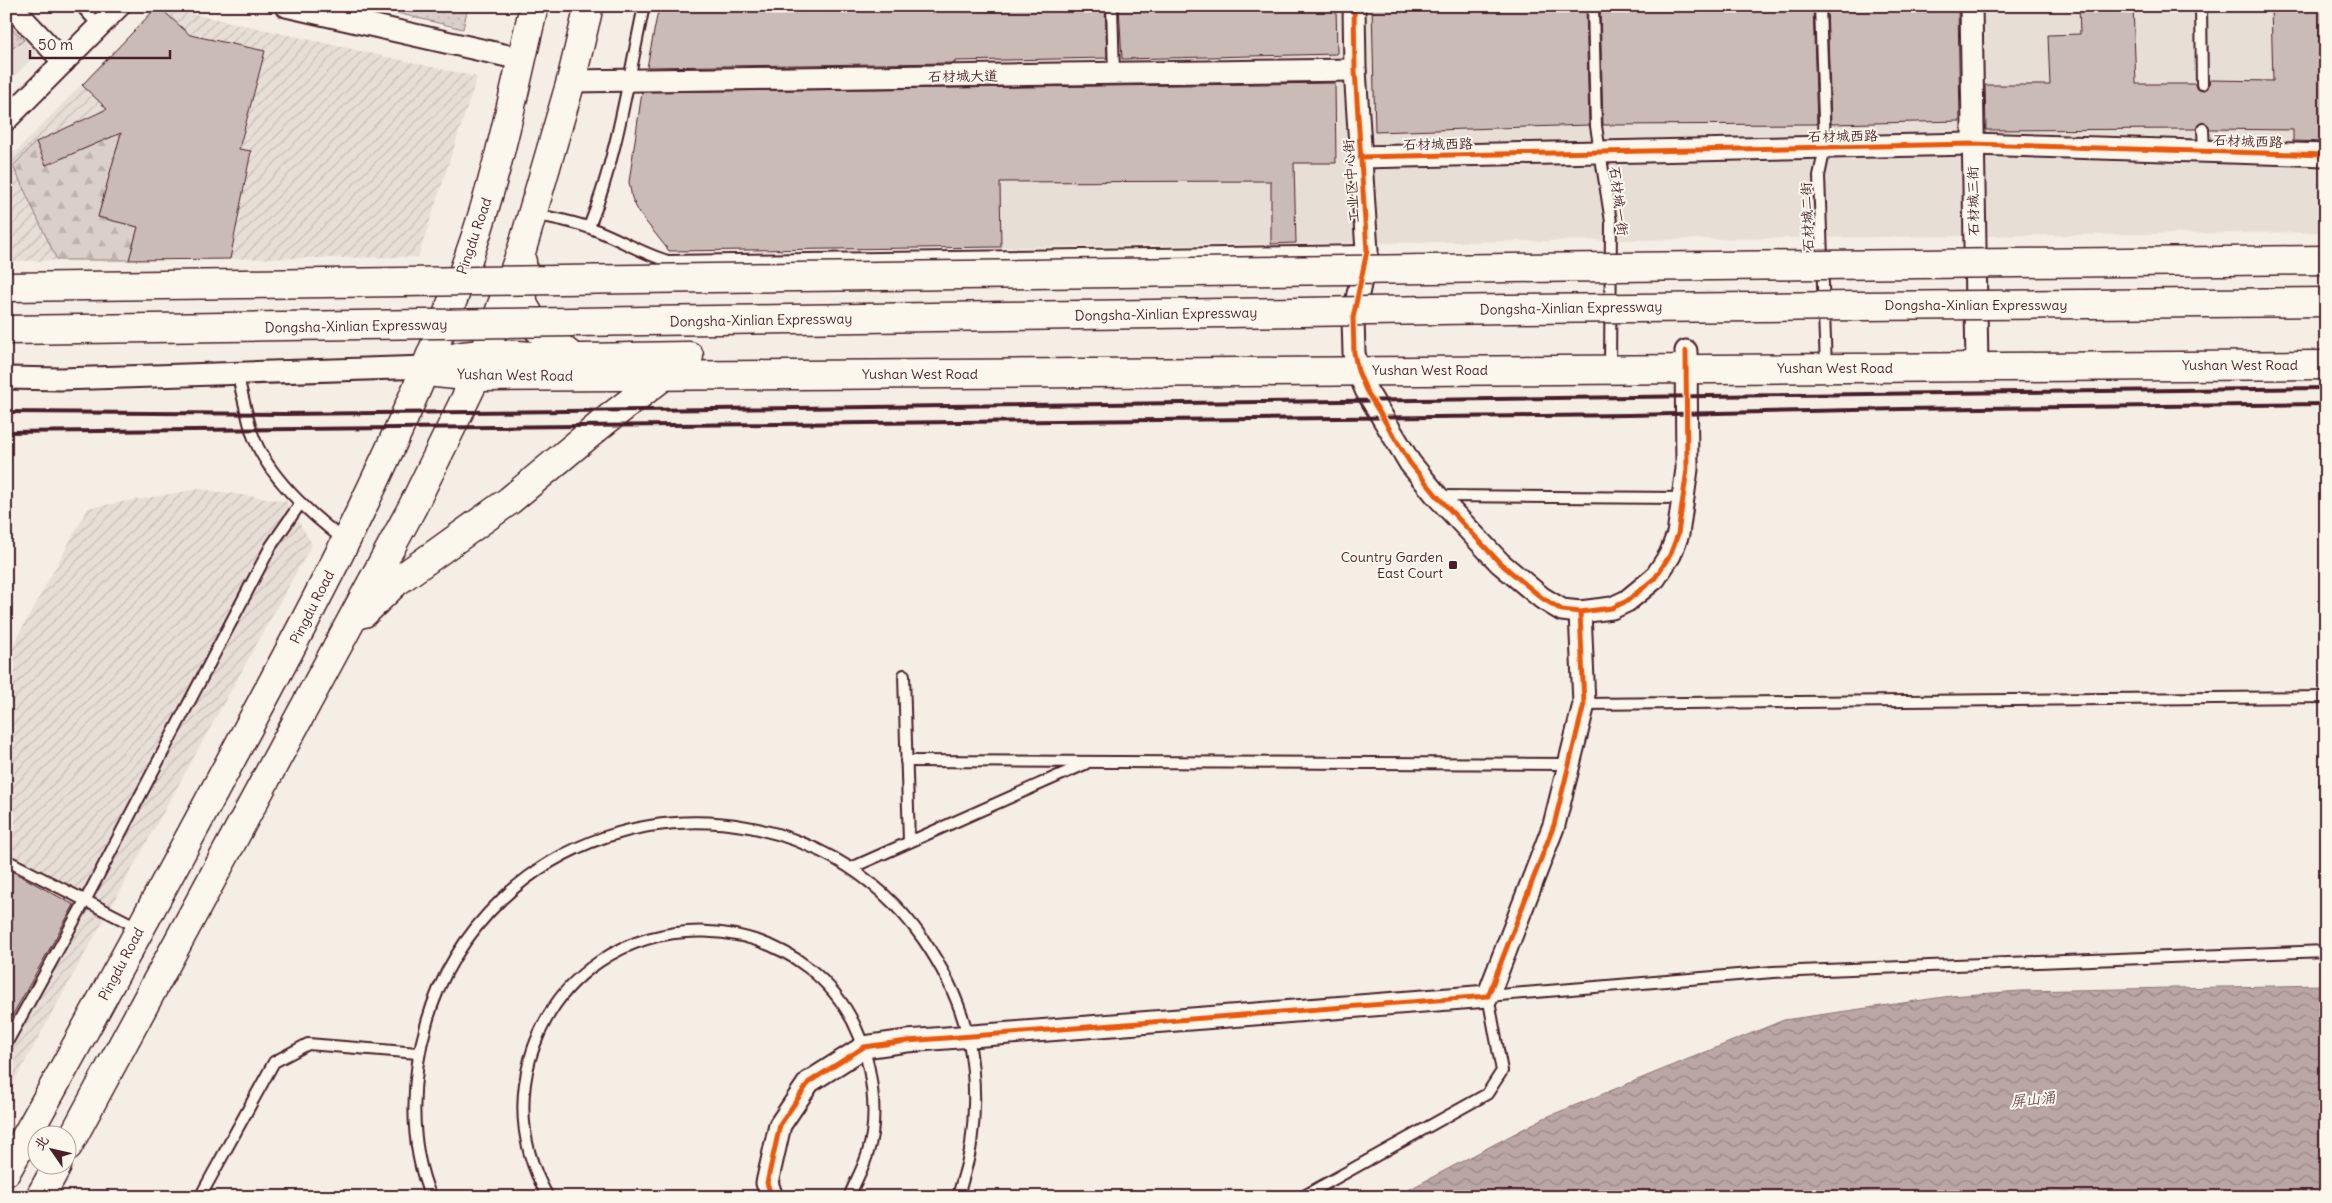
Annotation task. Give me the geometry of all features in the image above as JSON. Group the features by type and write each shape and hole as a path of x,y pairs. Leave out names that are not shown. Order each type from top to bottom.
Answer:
{"main road":[{"name":"Pingdu Road","path":"6,1172 297,638 418,390 469,255 498,167 534,6"},
{"path":"78,1127 412,508 479,366 533,214 571,81 589,6"},
{"path":"522,249 524,304 536,326 573,358"},
{"path":"6,287 1520,267 2326,260"},
{"name":"Dongsha-Xinlian Expressway","path":"6,330 1519,309 2326,302"},
{"name":"Yushan West Road","path":"427,367 436,373 479,366 573,358 1356,362 1610,361 1976,357 2326,347"},
{"name":"Yushan West Road","path":"1976,357 2326,365"},
{"name":"Yushan West Road","path":"479,366 665,375 1356,362"},
{"path":"346,631 396,582 508,501 604,422 665,375"},
{"path":"40,1197 52,1176"}],"street":[{"path":"12,6 64,62"},
{"path":"6,120 119,6"},
{"path":"286,6 521,59"},
{"name":"工业区中心街","path":"1354,6 1355,70 1367,251 1353,318 1356,362"},
{"name":"石材城三街","path":"1971,6 1976,357"},
{"name":"石材城大道","path":"571,81 1355,70"},
{"name":"石材城西路","path":"1360,158 1972,144 2326,155"},
{"path":"1356,362 1366,390 1410,462 1456,518 1525,584 1562,610 1580,612 1612,608 1627,601 1655,578 1670,555 1678,534 1687,469 1686,360"},
{"path":"6,378 61,379 427,367"},
{"path":"772,1197 767,1183 780,1126 809,1082 864,1047 907,1041 1488,996 1554,824 1584,704 1580,612"}],"lane":[{"path":"81,6 99,26"},
{"path":"589,227 604,184 644,6"},
{"path":"1112,6 1114,74"},
{"name":"石材城一街","path":"1593,6 1599,152 1611,222 1610,361"},
{"name":"石材城二街","path":"1820,6 1825,147 1819,176 1826,359"},
{"path":"2201,6 2202,84"},
{"path":"2203,129 2204,151"},
{"path":"533,214 589,227 618,239 646,255 668,261 1367,251"},
{"path":"237,373 253,434 268,463 300,504 345,541"},
{"path":"1437,496 1683,498"},
{"path":"6,1044 85,901 271,546 300,504"},
{"path":"904,675 909,842"},
{"path":"1584,704 2326,698"},
{"path":"906,761 1569,764"},
{"path":"851,868 1088,762"},
{"path":"431,1197 425,1182 414,1118 418,1053 432,1004 454,958 484,917 520,882 570,851 609,835 658,823 708,821 758,828 806,844 851,868 884,894 913,924 932,952 955,997 968,1037 975,1091 971,1146 958,1197"},
{"path":"6,860 140,929"},
{"path":"548,1197 535,1174 523,1129 524,1082 537,1037 561,997 594,964 635,942 681,931 728,932 772,946 812,971 843,1005 864,1047 874,1098 869,1151 849,1197"},
{"path":"1302,1197 1487,1094 1502,1072 1488,996 1772,972 2326,951"},
{"path":"200,1197 274,1062 308,1044 418,1053"}],"shaded area":[{"path":"158,6 477,77 418,257 6,261 6,162"},
{"path":"659,6 2326,6 2326,232 669,251 639,213 632,198 629,182 642,92"},
{"path":"6,9 43,47 6,85"},
{"path":"199,489 286,501 312,544 6,1096 6,658 88,508"}],"green space":[{"path":"368,6 468,6 463,29"},
{"path":"6,23 24,40 6,53"},
{"path":"121,133 98,217 138,227 129,260 57,260 13,166 36,142 46,165"}],"water":[{"name":"屏山涌","path":"2326,985 2326,1197 1395,1197 1544,1118 1784,1020 1951,996 2021,991"}],"building":[{"path":"158,6 190,35 265,51 239,149 251,151 230,259 129,260 138,227 98,217 121,133 46,165 36,142 107,109 82,85"},
{"path":"659,6 1105,6 1107,58 955,61 955,63 647,67"},
{"path":"1119,6 1336,6 1337,54 1122,59"},
{"path":"1372,6 1586,6 1589,125 1375,132"},
{"path":"1600,6 1813,6 1817,124 1603,125"},
{"path":"1827,6 1958,6 1960,121 1831,124"},
{"path":"2079,6 2133,6 2136,84 2195,84 2196,88 2202,91 2208,88 2210,80 2273,81 2271,6 2326,6 2326,142 2293,141 2293,130 2210,129 2203,122 2196,129 1986,130 1985,85 2050,85 2048,35 2080,34"},
{"path":"1335,83 1336,163 1294,163 1296,243 1271,244 1271,181 1000,182 1001,247 669,251 639,213 632,198 629,182 642,92"},
{"path":"6,868 74,905 6,1027"}],"railway":[{"path":"6,412 285,414 2326,388"},
{"path":"6,432 1629,415 1902,409 2326,404"}],"cycle path":[{"path":"1354,6 1355,70 1367,251 1353,318 1354,353 1358,371 1366,390 1410,463 1437,496 1500,563 1542,598 1562,610 1580,612 1612,608 1627,601 1655,578 1670,555 1678,534 1687,469 1686,351"},
{"path":"1360,157 1972,144 2326,155"},
{"path":"772,1197 767,1183 780,1125 809,1082 864,1047 907,1041 1488,996 1554,825 1584,704 1580,612"}],"place":[{"name":"Country Garden East Court","path":"1453,565"}]}
